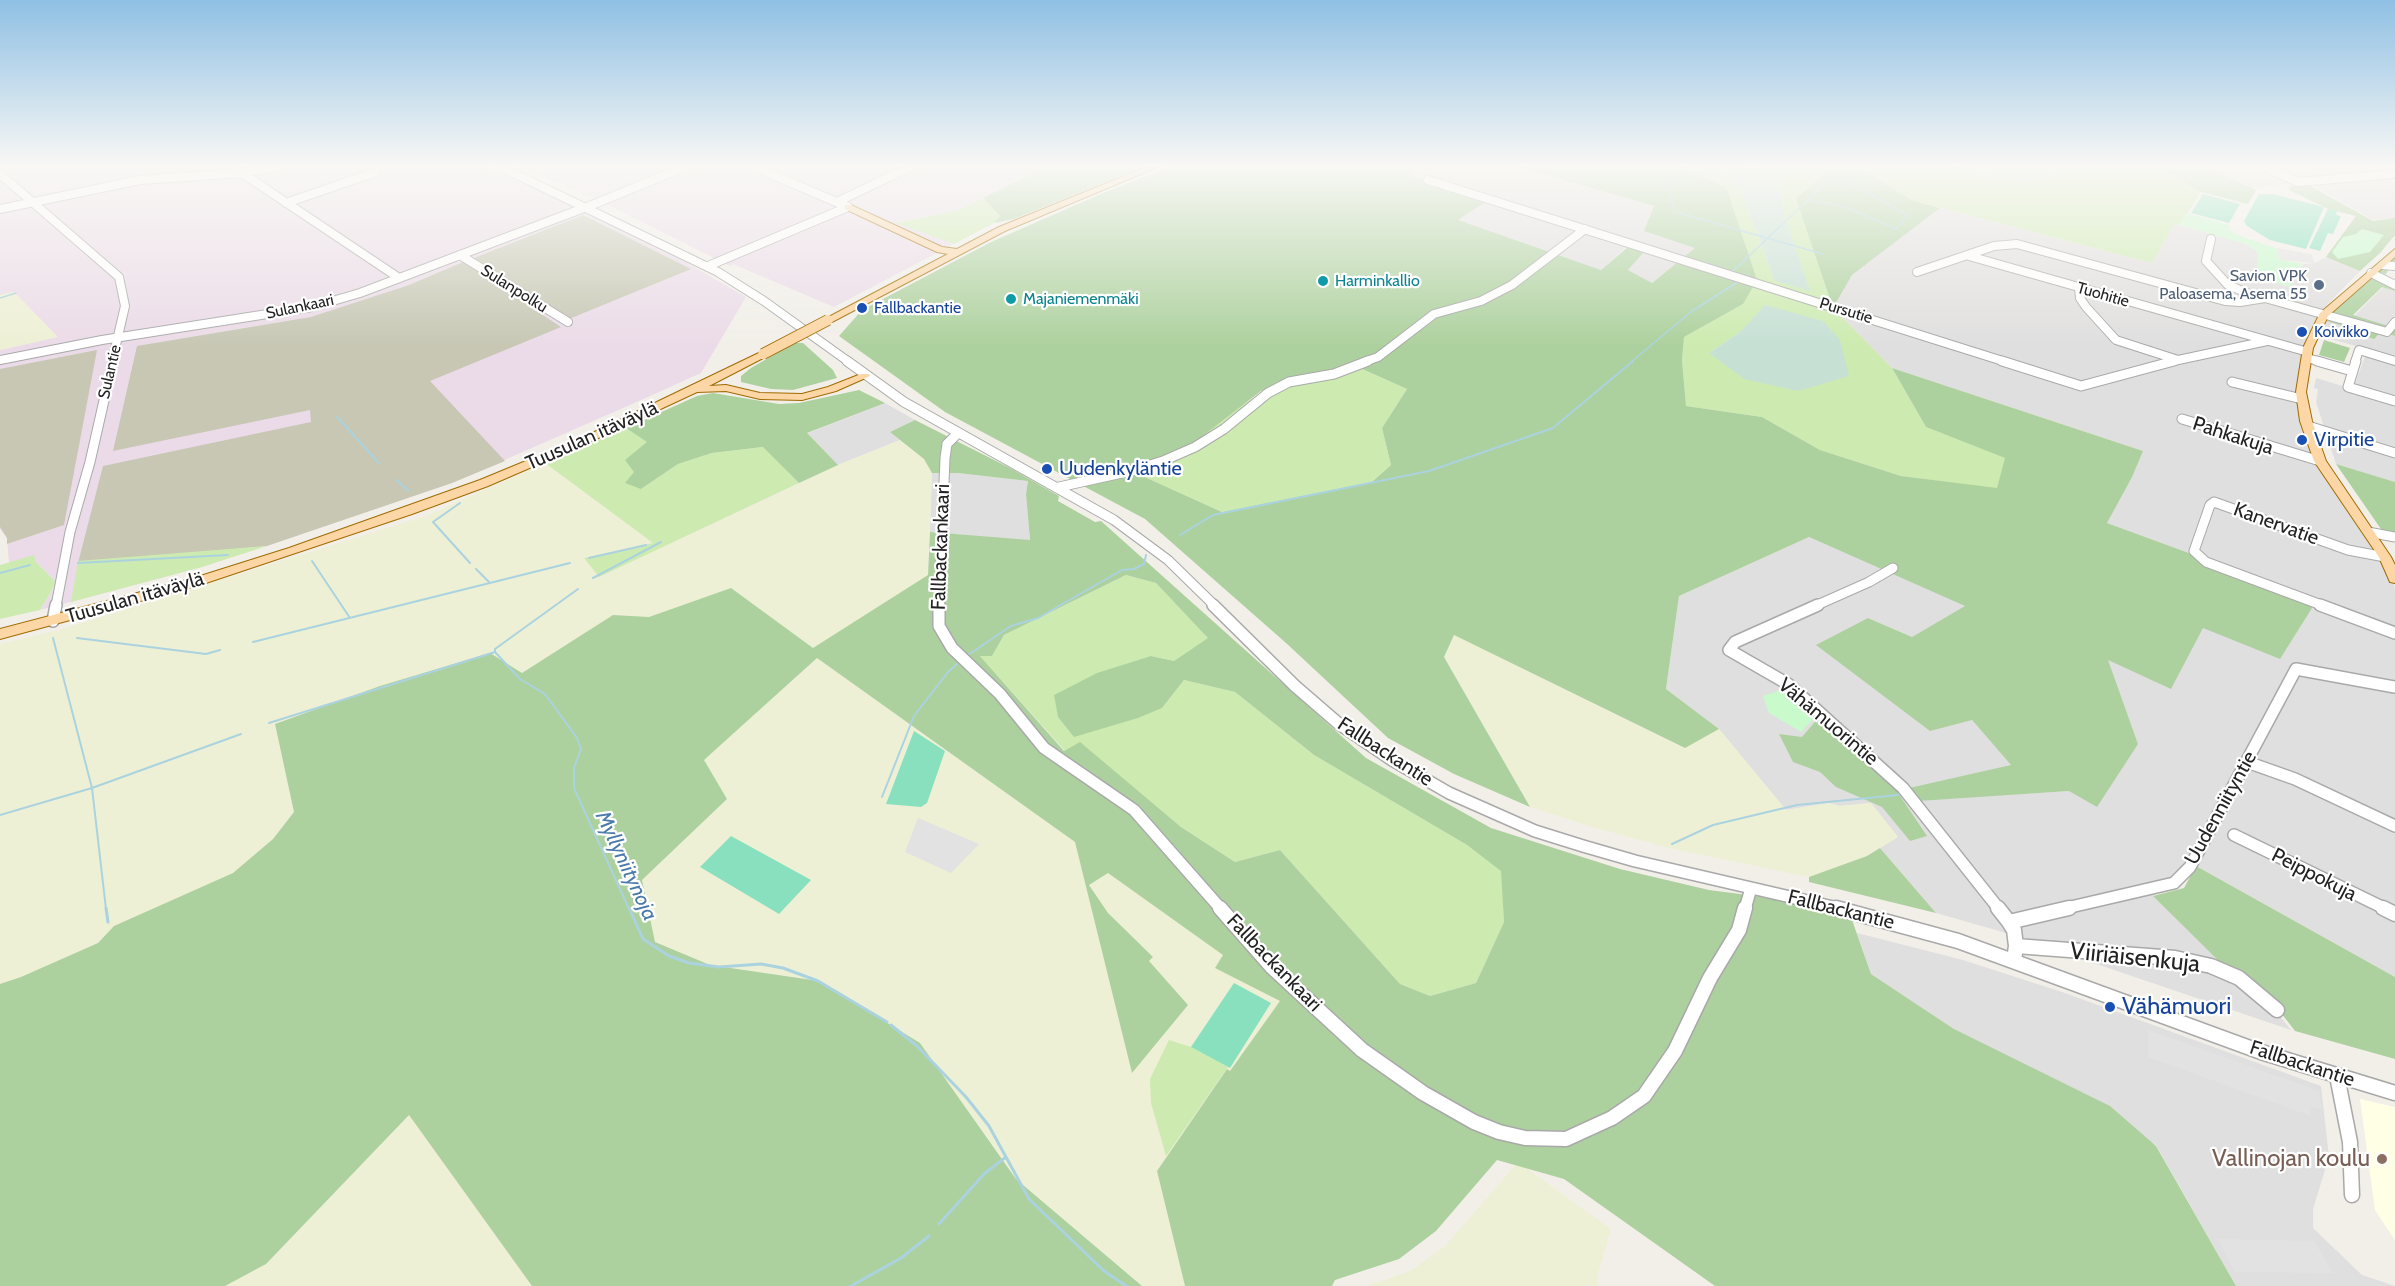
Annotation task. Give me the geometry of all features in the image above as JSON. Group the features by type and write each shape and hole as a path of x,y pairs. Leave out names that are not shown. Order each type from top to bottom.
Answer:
{"main road":[{"path":"886,226 939,252 942,256 937,263"},
{"name":"Tuusulan itäväylä","path":"0,634 230,571 411,510 525,465 685,394 1010,226"},
{"path":"896,231 943,246 969,246"},
{"path":"896,231 940,250 958,252"},
{"path":"2395,252 2324,315 2307,355 2303,374 2302,399 2320,461 2385,557 2395,579"},
{"path":"736,367 730,375 731,379 745,391"},
{"path":"685,394 718,388 770,397 802,397 832,389 865,376"}],"street":[{"name":"Sulantie","path":"53,621 70,532 90,462 125,306 119,277 61,226"},
{"path":"320,226 399,278"},
{"name":"Sulankaari","path":"0,360 118,338 312,307 399,278 537,226"},
{"name":"Fallbackantie","path":"627,226 708,266 764,301 865,376 958,433 1059,487 1114,520 1168,560 1295,686 1339,724 1392,760 1449,793 1535,831 1635,861 1875,917 2014,960 2261,1052 2395,1093"},
{"path":"708,266 803,226"},
{"name":"Pursutie","path":"1575,226 2081,386 2178,360 2267,341"},
{"path":"1059,487 1131,471 1164,461 1195,447 1224,429 1268,393 1289,382 1334,374 1378,357 1434,314 1481,301 1512,285 1585,229"},
{"path":"2211,239 2206,261 2228,285 2259,298 2386,332 2395,322"},
{"path":"1917,272 1994,246 2017,243 2225,301 2240,302 2259,298"},
{"name":"Sulanpolku","path":"460,255 568,322"},
{"name":"Tuohitie","path":"1968,256 2267,341 2353,369"},
{"path":"2383,265 2395,266"},
{"path":"2371,273 2395,285"},
{"path":"2079,288 2080,298 2086,307 2116,340 2178,360"},
{"path":"2395,361 2359,350 2344,386 2395,401"},
{"path":"2232,382 2302,399"},
{"name":"Pahkakuja","path":"2182,419 2320,461"},
{"path":"2308,426 2395,453"},
{"name":"Fallbackankaari","path":"958,433 947,444 945,458 939,583 939,626 952,648 1000,694 1044,748 1134,810 1271,966 1362,1050 1423,1093 1474,1122 1499,1132 1524,1138 1566,1139 1612,1118 1644,1096 1675,1051 1710,978 1739,930 1751,888"},
{"name":"Kanervatie","path":"2385,557 2348,550 2214,502 2210,505 2194,551 2199,557 2395,633"},
{"path":"2368,532 2395,537"},
{"name":"Vähämuorintie","path":"1893,568 1869,582 1735,642 1729,650 1788,684 1903,788 2009,922"},
{"name":"Uudenniityntie","path":"2009,922 2174,883 2190,867 2293,672 2301,668 2395,687"},
{"path":"2247,762 2295,779 2395,826"},
{"name":"Peippokuja","path":"2234,834 2395,914"},
{"path":"2009,922 2014,930 2016,945 2014,960"},
{"name":"Viiriäisenkuja","path":"2016,945 2175,958 2211,966 2239,978 2277,1010"},
{"path":"2337,1076 2350,1142 2352,1195"}],"shaded area":[{"path":"0,226 619,226 746,297 701,373 639,401 452,483 202,567 40,610 55,581 36,562 34,556 9,563 7,538 0,529 0,350 57,337 14,292 0,295"},
{"path":"555,226 605,226 691,269 569,319 474,258"},
{"path":"650,226 908,226 954,244 834,307 733,264 730,266"},
{"path":"1474,226 1674,226 1696,248 1651,283 1628,270 1643,253 1628,245 1601,270"},
{"path":"1755,226 1788,226 1810,291 1775,281"},
{"path":"1916,226 2009,226 2152,263 2174,226 2183,226 2243,242 2296,268 2304,264 2315,263 2326,257 2360,271 2318,314 2306,350 2296,394 2315,456 2393,576 2395,591 2395,977 2196,866 2172,881 2145,887 2237,978 2274,1009 2291,1030 1999,931 1936,913 1880,848 1897,836 1871,803 1840,806 1829,803 1786,810 1719,729 1666,689 1679,596 1809,537 1966,606 1912,637 1868,618 1972,720 2012,766 1909,788 1918,800 2069,791 2138,744 2107,659 2203,628 2317,600 2107,523 2143,451 1892,368 1833,308 1852,275"},
{"path":"2276,248 2311,254 2315,263 2281,260"},
{"path":"463,262 561,327 430,381 505,461 452,483 267,546 78,563 103,466 311,422 310,410 113,451 137,346 311,317 409,285"},
{"path":"2383,287 2395,291 2395,317 2387,326 2354,316"},
{"path":"14,292 58,337 0,350 0,295"},
{"path":"1765,305 1823,321 1840,340 1849,376 1798,391 1744,379 1709,353 1740,332"},
{"path":"2326,321 2395,336 2395,357 2320,336"},
{"path":"97,350 64,525 7,544 7,538 0,527 0,369"},
{"path":"2366,354 2395,362 2395,398 2354,386"},
{"path":"2316,378 2395,402 2395,482 2336,464 2316,402 2318,389 2314,388"},
{"path":"885,403 915,420 890,432 900,440 838,465 806,434"},
{"path":"900,440 924,459 932,473 928,575 813,649 731,588 649,617 613,615 522,673 380,686 276,724 294,812 273,839 233,873 114,926 98,943 0,984 0,644 62,629 426,516 545,463 653,543 623,550 599,577 838,465"},
{"path":"932,473 958,473 1028,481 1026,494 1030,541 930,532"},
{"path":"1454,635 1684,748 1719,729 1786,810 1829,803 1840,806 1871,803 1898,837 1867,856 1809,877 1673,849 1530,807 1444,657"},
{"path":"817,658 1075,842 1132,1072 1149,960 1153,957 1108,914 1089,884 1108,872 1224,955 1216,968 1281,1001 1230,1071 1227,1069 1157,1171 1185,1286 1142,1286 1017,1179 920,1043 819,981 710,965 655,942 642,880 727,799 703,760"},
{"path":"918,818 979,844 951,873 905,852"},
{"path":"1857,933 1963,960 2062,992 2321,1086 2329,1157 2313,1209 2313,1228 2362,1275 2395,1286 2236,1286 2156,1145 1954,1029 1871,974"},
{"path":"2148,1030 2319,1091 2322,1109 2310,1106 2311,1116 2148,1057"},
{"name":"Vallinojan koulu","path":"2360,1099 2395,1107 2395,1240 2375,1210"},
{"path":"409,1115 532,1286 225,1286 266,1264"},
{"path":"1518,1162 1611,1229 1597,1277 1598,1286 1367,1286 1410,1271 1444,1247"},
{"path":"2218,1239 2314,1241 2333,1273 2235,1272"}],"green space":[{"path":"904,226 988,226 954,244"},
{"path":"1028,226 1475,226 1601,270 1629,246 1643,253 1628,270 1652,283 1695,248 1644,231 1646,226 1739,226 1757,280 1743,304 1684,337 1682,360 1686,406 1762,417 1820,450 1901,476 1997,488 2005,458 1926,427 1892,368 2143,451 2107,523 2317,600 2280,659 2203,628 2171,689 2108,660 2138,744 2097,807 2069,791 1918,801 1909,788 2011,765 1972,720 1930,731 1816,645 1868,618 1912,637 1965,606 1809,537 1679,596 1666,689 1719,729 1685,748 1454,635 1444,657 1530,807 1454,774 1388,738 1286,643 1145,519 945,412 839,336 862,310 991,242","holes":["1360,368 1407,389 1382,428 1391,465 1372,482 1222,512 1138,474 1191,445 1261,391 1279,382 1327,372"]},
{"path":"1732,226 1755,226 1775,281 1809,290 1788,226 1805,226 1833,308 1892,368 1926,427 2006,458 1997,489 1901,476 1820,450 1762,417 1686,406 1682,360 1684,337 1743,304","holes":["1766,305 1798,391 1709,353 1740,332"]},
{"path":"1805,226 1916,226 1852,275 1833,308"},
{"path":"2011,226 2174,226 2152,263"},
{"path":"2183,226 2229,226 2231,231 2243,237 2276,248 2281,260 2304,264 2296,268 2291,287 2256,278 2258,252 2245,244"},
{"path":"2247,226 2316,226 2306,249 2270,240"},
{"path":"2320,226 2337,226 2333,234 2328,233 2320,251 2309,248"},
{"path":"2349,226 2395,226 2395,235 2360,271 2326,257"},
{"path":"2362,229 2384,235 2370,252 2338,259 2332,252 2343,237 2356,234"},
{"path":"2395,255 2395,266 2390,267 2386,274 2381,273 2373,279 2395,287 2395,291 2382,287 2353,315 2395,328 2395,336 2381,332 2374,339 2357,334 2357,330 2326,321 2326,316"},
{"path":"2324,340 2350,348 2344,362 2319,355"},
{"path":"794,343 803,343 833,370 837,378 793,390 771,389 741,382 741,376 751,368"},
{"path":"1360,368 1407,389 1382,428 1391,465 1372,482 1222,512 1138,474 1279,381"},
{"path":"859,390 885,403 807,433 838,465 799,483 763,447 712,453 678,464 641,489 625,483 634,472 625,460 647,442 626,428 697,396 713,393 779,404 799,403"},
{"path":"915,420 1010,468 1059,496 1058,501 1095,522 1101,521 1366,758 1491,828 1620,869 1709,890 1763,897 1851,917 1871,974 1954,1029 2110,1106 2156,1146 2236,1286 1715,1286 1564,1179 1497,1160 1436,1231 1399,1259 1335,1280 1332,1286 1185,1286 1157,1171 1227,1069 1230,1071 1280,1001 1215,968 1223,955 1108,873 1089,885 1108,913 1153,957 1149,961 1188,1005 1132,1073 1075,842 817,658 704,760 727,799 642,880 655,942 710,965 819,981 920,1043 1016,1179 1142,1286 532,1286 409,1115 266,1264 225,1286 0,1286 0,984 98,943 114,926 233,873 273,839 294,812 275,724 380,686 490,653 522,673 613,615 649,617 731,588 813,648 928,575 930,532 1030,540 1026,494 1028,481 958,473 932,473 924,459 890,432","holes":["1126,575 1156,583 1208,638 1174,661 1151,656 1097,673 1054,695 1058,717 1074,737 1138,718 1162,708 1184,680 1235,692 1314,755 1467,845 1501,871 1504,922 1476,983 1430,996 1400,984 1280,850 1235,862 1181,827 1080,742 1064,751 980,656 992,656 1004,635"]},
{"path":"626,428 648,442 634,472 641,489 678,464 712,453 764,447 799,483 599,577 584,558 653,543 545,463"},
{"path":"2336,464 2395,482 2395,536 2383,532"},
{"path":"267,546 202,567 71,602 78,561"},
{"path":"34,555 36,562 55,581 52,590 40,610 0,619 0,565"},
{"path":"1126,575 1156,583 1209,638 1174,661 1151,656 1162,708 1184,680 1235,692 1314,755 1467,845 1502,871 1504,922 1476,983 1430,996 1400,984 1280,850 1235,862 1181,827 1080,743 1065,751 980,656 992,656 1004,635"},
{"path":"1781,690 1802,702 1814,718 1801,732 1769,713 1763,696"},
{"path":"1819,717 1892,784 1927,836 1910,841 1882,807 1836,787 1820,772 1793,762 1779,734 1802,737"},
{"path":"914,731 945,751 927,803 921,807 886,804"},
{"path":"731,836 811,880 779,914 700,867"},
{"path":"1880,848 1936,913 1809,882 1809,877 1867,856"},
{"path":"2196,866 2395,977 2395,1059 2295,1031 2278,1009 2231,973 2153,896 2184,888"},
{"path":"1234,983 1271,1003 1230,1068 1191,1047"},
{"path":"1169,1040 1191,1047 1228,1067 1166,1156 1151,1103 1150,1079"}],"waterway":[{"path":"1725,226 1768,238"},
{"path":"1768,238 1781,226"},
{"path":"1889,226 1896,229 1899,226"},
{"path":"1731,273 1768,238"},
{"path":"1768,238 1823,254"},
{"path":"1631,362 1692,311 1741,280"},
{"path":"0,298 16,293"},
{"path":"1180,535 1213,515 1429,471 1553,428 1633,361"},
{"path":"337,417 379,463"},
{"path":"396,480 409,491"},
{"path":"460,503 433,522 470,563"},
{"path":"593,578 661,542"},
{"path":"589,558 646,545"},
{"path":"78,563 228,555"},
{"path":"968,655 1011,626 1038,618 1122,570 1134,569 1144,564 1146,555"},
{"path":"312,561 350,618"},
{"path":"350,618 570,563"},
{"path":"0,573 30,565"},
{"path":"476,569 489,582"},
{"path":"495,652 495,649 578,589"},
{"path":"253,642 350,618"},
{"path":"53,638 92,788"},
{"path":"77,638 206,654 220,650"},
{"path":"269,723 495,652"},
{"name":"Myllyniitynoja","path":"495,652 520,679 545,694 577,738 581,749 574,768 574,788 629,909"},
{"path":"882,797 914,716 948,672 958,663"},
{"path":"92,788 241,734"},
{"path":"0,815 92,788"},
{"path":"92,788 106,909"},
{"path":"1672,844 1713,825 1797,805 1898,795"},
{"path":"106,908 108,922"},
{"name":"Myllyniitynoja","path":"629,908 643,939 669,956 689,963 719,967 761,964 783,968 818,981 887,1022"},
{"name":"Myllyniitynoja","path":"891,1025 917,1046 966,1097 989,1126 1006,1157"},
{"path":"939,1224 985,1173 1006,1157"},
{"name":"Myllyniitynoja","path":"1006,1157 1029,1199 1103,1270 1126,1286"},
{"path":"851,1286 901,1258 929,1236"}],"place":[{"name":"Harminkallio","path":"1323,281"},
{"name":"Savion VPK Paloasema, Asema 55","path":"2319,285"},
{"name":"Majaniemenmäki","path":"1011,299"},
{"name":"Fallbackantie","path":"862,308"},
{"name":"Koivikko","path":"2302,332"},
{"name":"Virpitie","path":"2302,440"},
{"name":"Uudenkyläntie","path":"1047,469"},
{"name":"Vähämuori","path":"2110,1007"},
{"name":"Vallinojan koulu","path":"2382,1159"}]}
